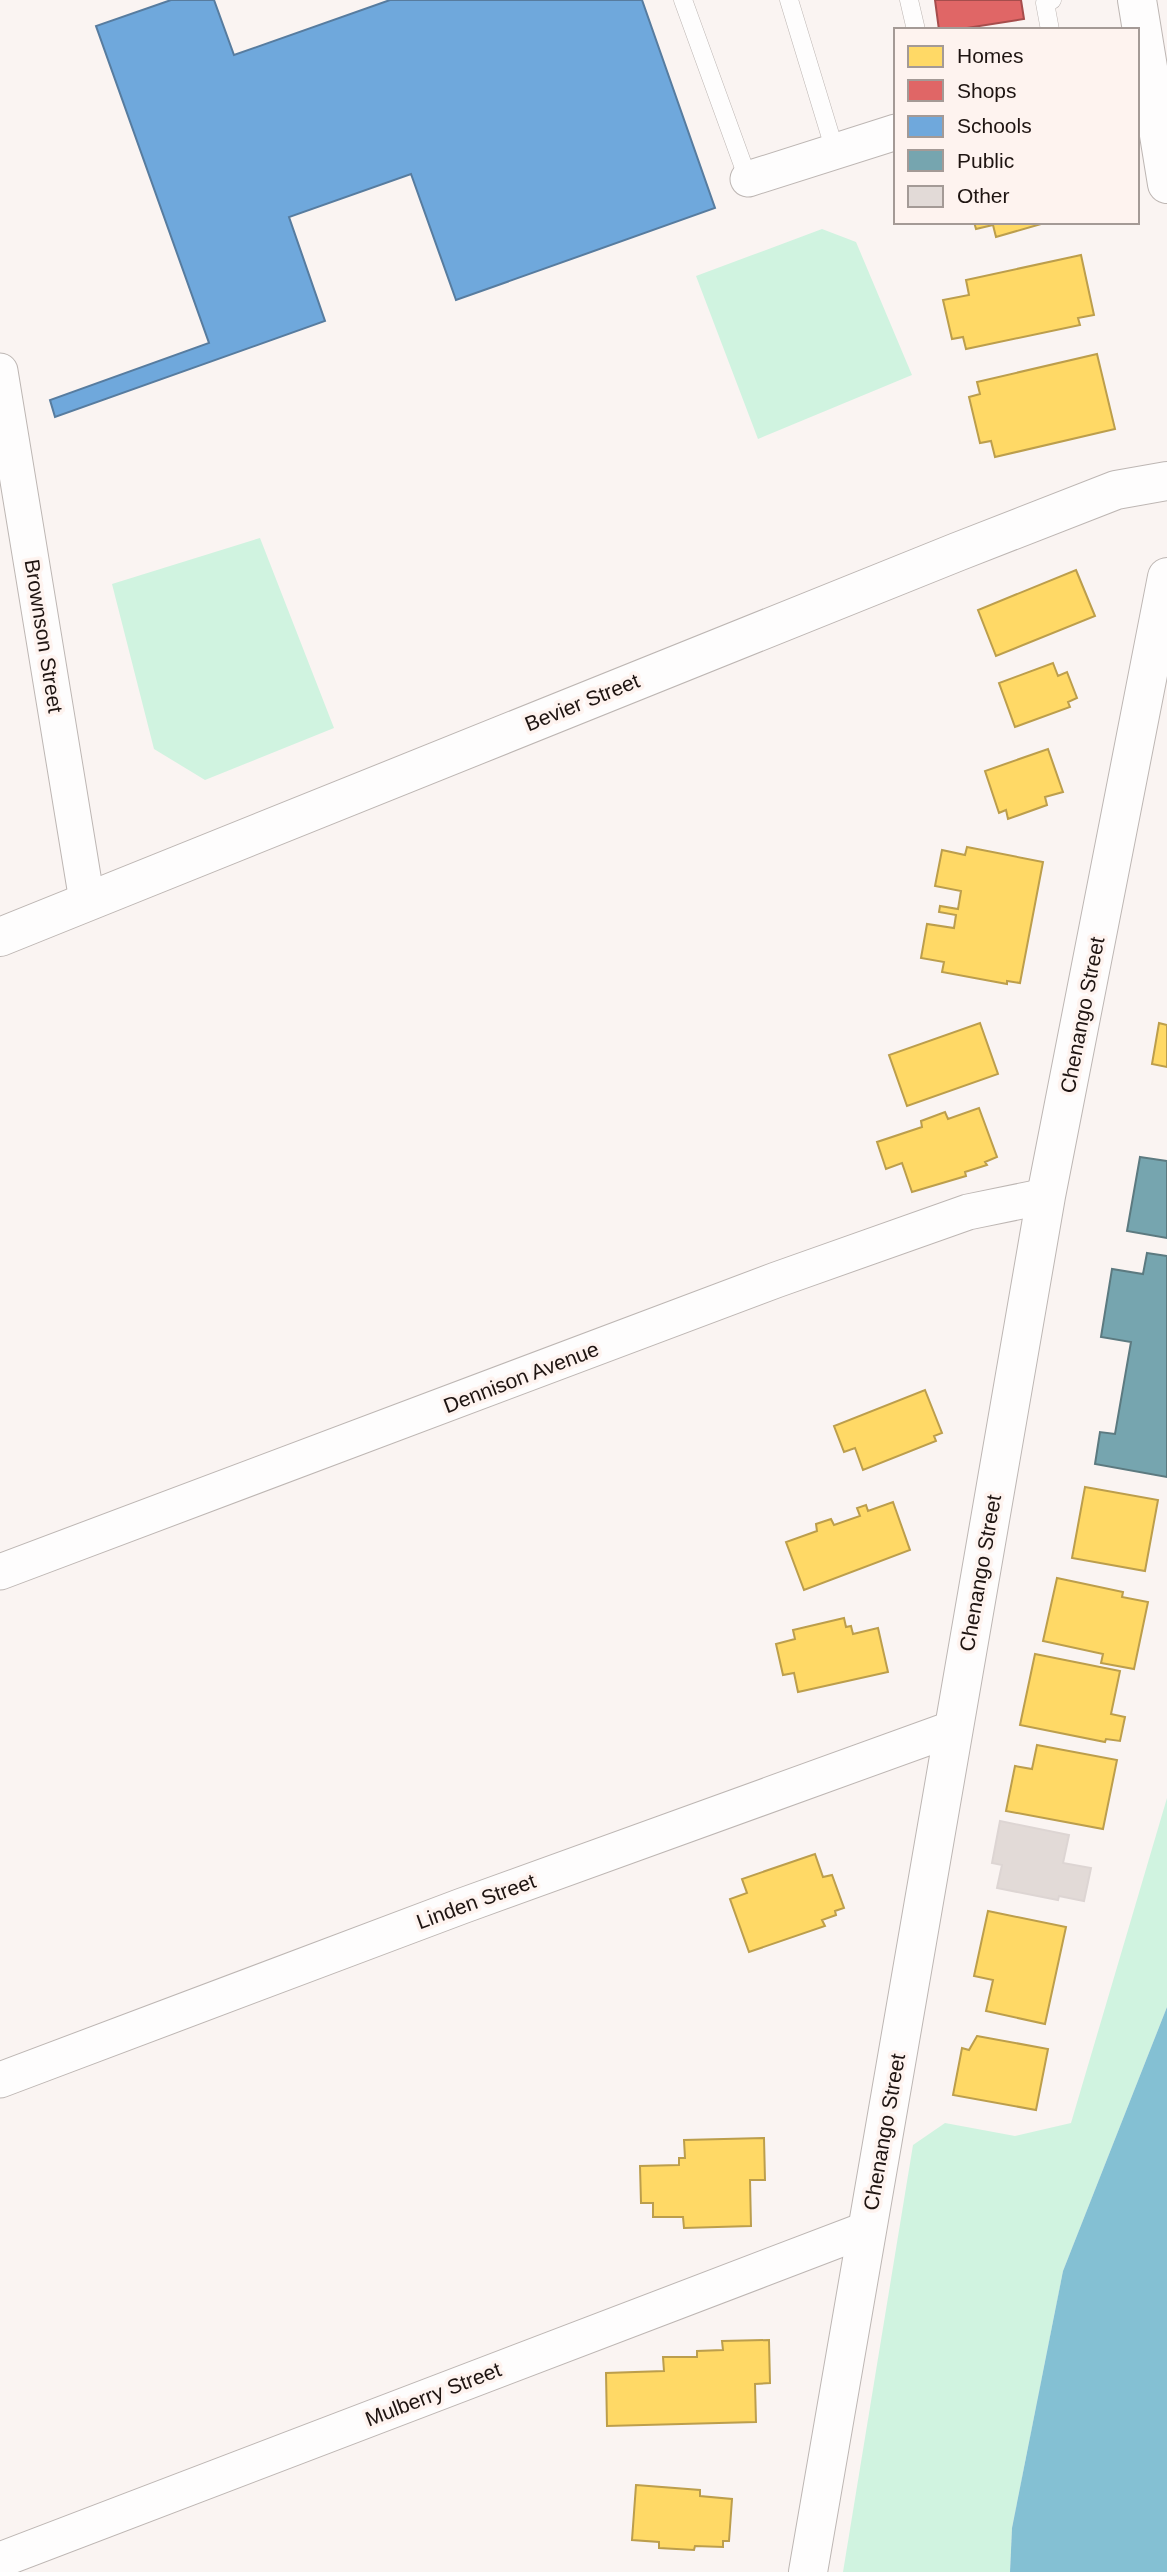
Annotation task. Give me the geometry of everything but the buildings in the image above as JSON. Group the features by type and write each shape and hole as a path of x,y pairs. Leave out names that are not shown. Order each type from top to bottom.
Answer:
{"street":[{"path":"1137,0 1142,57 1167,184"},
{"path":"748,179 894,133"},
{"name":"Brownson Street","path":"0,371 87,901"},
{"name":"Bevier Street","path":"0,937 957,551 1116,490 1167,481"},
{"name":"Chenango Street","path":"808,2572 1046,1196 1167,577"},
{"name":"Dennison Avenue","path":"0,1572 776,1280 968,1212 1046,1196"},
{"name":"Linden Street","path":"0,2080 462,1906 954,1728"},
{"name":"Mulberry Street","path":"0,2560 867,2229"}],"lane":[{"path":"683,0 748,179"},
{"path":"789,0 835,150"},
{"path":"909,0 916,28"},
{"path":"1047,1 1050,28"}],"green space":[{"path":"822,229 856,242 912,375 758,439 696,276"},
{"path":"260,538 334,728 205,780 154,749 112,584"},
{"path":"1167,1798 1167,2007 1063,2271 1012,2528 1010,2572 843,2572 913,2145 945,2123 1015,2136 1071,2123"}],"water":[{"path":"1167,2007 1167,2572 1010,2572 1012,2528 1063,2271"}]}
